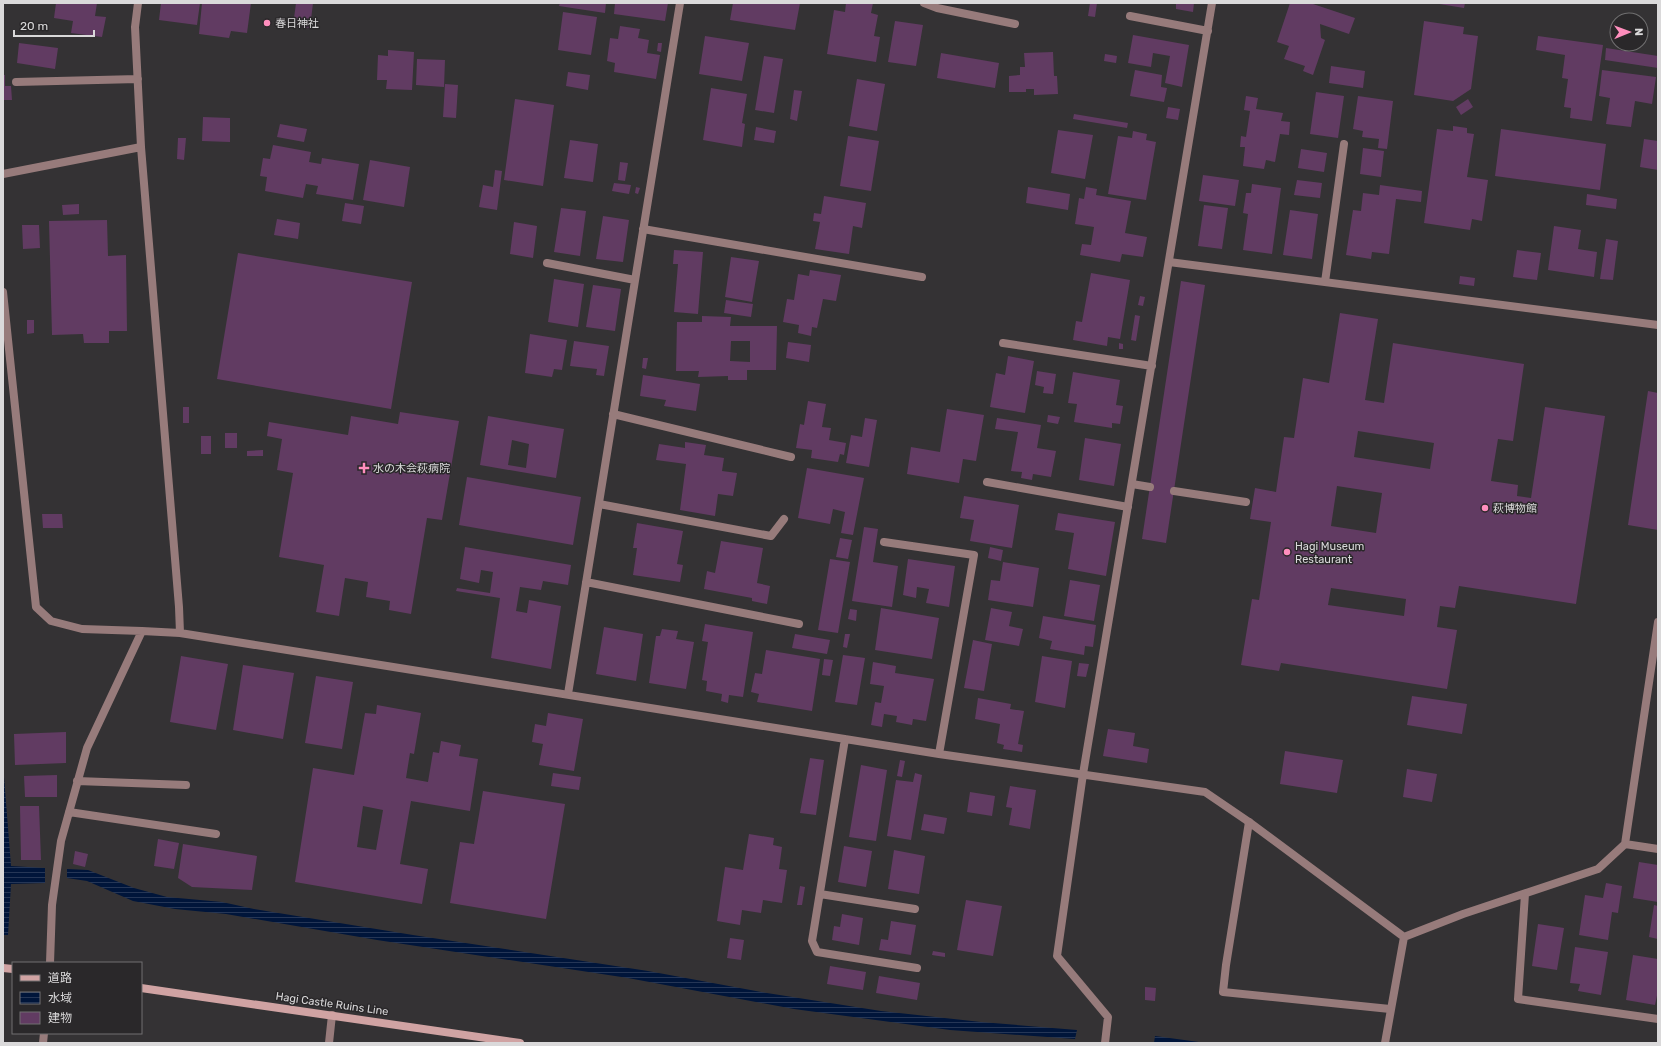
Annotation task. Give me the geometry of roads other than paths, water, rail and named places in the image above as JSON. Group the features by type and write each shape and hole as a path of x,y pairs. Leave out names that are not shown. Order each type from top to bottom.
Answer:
{"main road":[{"name":"Hagi Castle Ruins Line","path":"142,988 520,1043"}],"street":[{"path":"138,3 135,27 141,147 180,632"},
{"path":"568,694 680,3"},
{"path":"924,3 936,8 1015,24"},
{"path":"1105,1043 1108,1017 1056,956 1083,774 1212,3"},
{"path":"1130,16 1208,31"},
{"path":"16,82 138,79"},
{"path":"1325,282 1344,144"},
{"path":"3,174 141,147"},
{"path":"643,229 922,277"},
{"path":"1169,262 1658,324"},
{"path":"547,263 635,280"},
{"path":"3,292 36,607 51,621 82,629 180,632 939,754 1205,792 1249,822 1404,937"},
{"path":"1004,343 1152,366"},
{"path":"613,414 791,457"},
{"path":"987,482 1128,507"},
{"path":"1132,484 1150,487"},
{"path":"1174,491 1246,502"},
{"path":"599,504 770,536 784,519"},
{"path":"884,542 974,555 939,754"},
{"path":"586,582 799,624"},
{"path":"1404,937 1463,914 1598,869 1625,844 1655,661 1658,622"},
{"path":"50,962 52,905 61,841 77,781 87,748 142,631"},
{"path":"845,739 812,941 817,952 917,968"},
{"path":"77,781 186,785"},
{"path":"69,812 216,834"},
{"path":"1249,822 1226,965 1224,992 1390,1009"},
{"path":"1625,844 1658,849"},
{"path":"820,894 915,909"},
{"path":"1525,894 1518,999 1658,1019"},
{"path":"1384,1043 1404,937"},
{"path":"329,1043 332,1015"}],"water":[{"path":"3,764 11,866 45,868 45,883 11,884 8,935 3,935"},
{"path":"67,869 88,870 134,888 167,897 222,902 254,909 413,935 648,971 767,993 881,1011 981,1022 1077,1030 1075,1039 950,1030 794,1009 628,978 377,940 226,914 175,909 133,901 87,881 67,878"},
{"path":"1155,1036 1206,1043 1154,1043"}],"place":[{"name":"春日神社","path":"267,23"},
{"name":"水の木会萩病院","path":"364,468"},
{"name":"萩博物館","path":"1485,508"},
{"name":"Hagi Museum Restaurant","path":"1287,552"}]}
